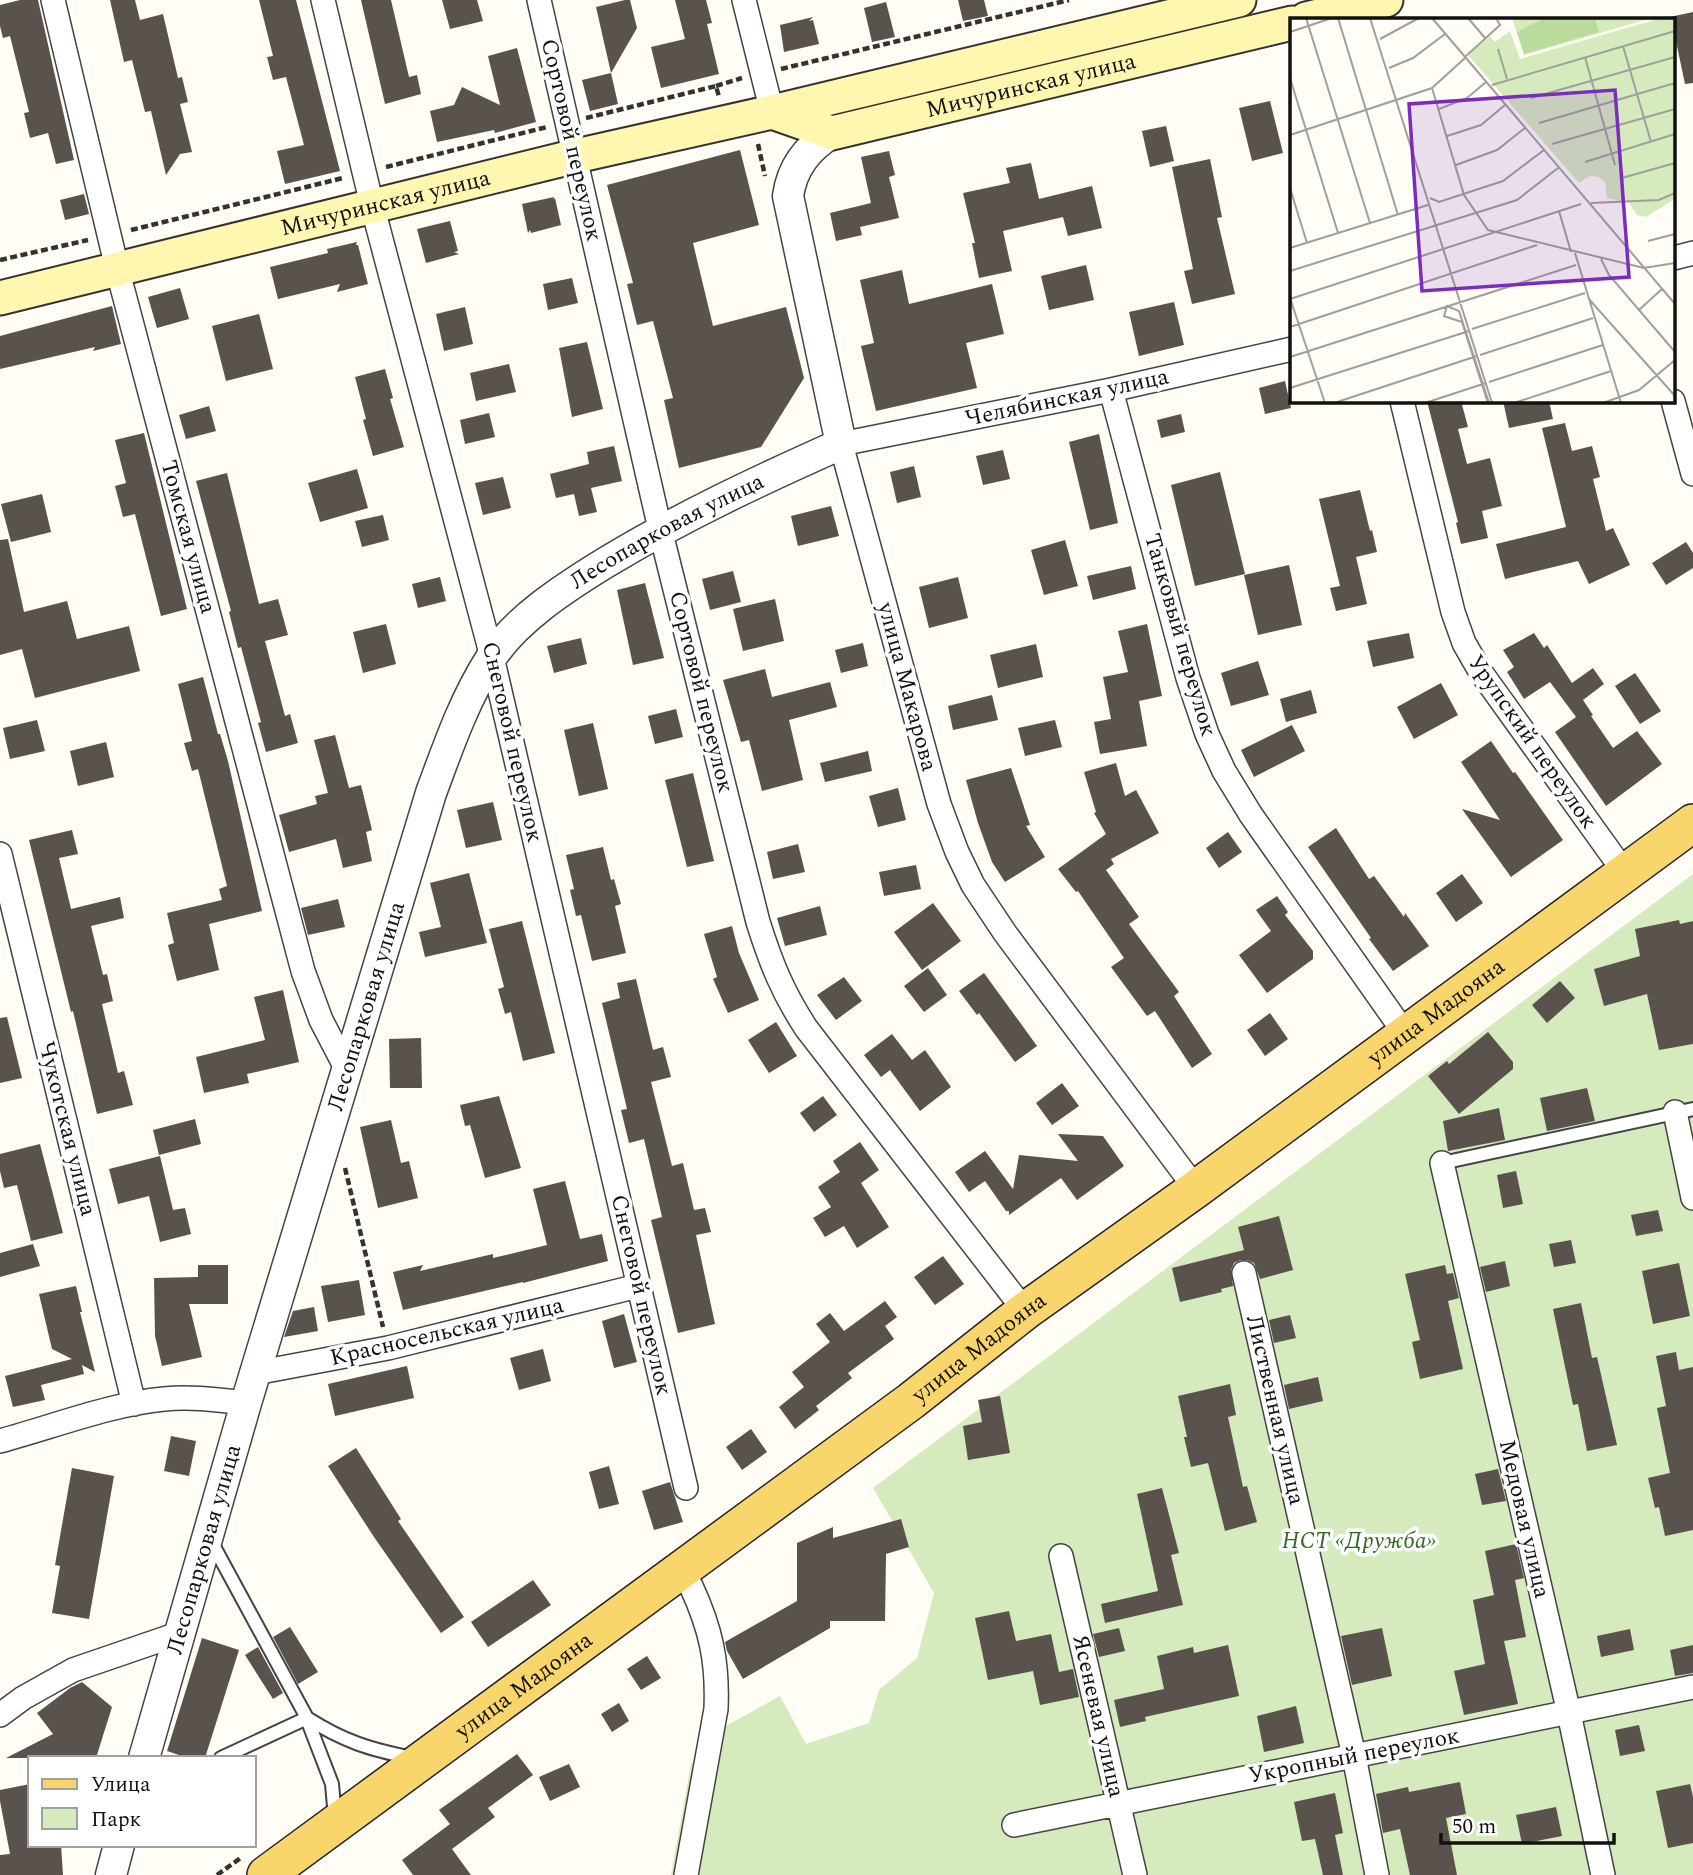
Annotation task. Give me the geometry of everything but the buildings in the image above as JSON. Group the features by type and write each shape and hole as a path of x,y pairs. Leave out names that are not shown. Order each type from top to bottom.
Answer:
{"main road":[{"name":"Мичуринская улица","path":"0,298 372,205 1240,0"},
{"path":"1310,18 1386,0"},
{"name":"Мичуринская улица","path":"832,133 1290,23"},
{"path":"772,112 832,133"},
{"name":"улица Мадояна","path":"266,1875 911,1401 1025,1311 1196,1189 1693,823"},
{"name":"улица Мадояна","path":"288,1875 691,1586 1023,1337 1216,1198 1693,845"}],"street":[{"name":"Томская улица","path":"53,0 117,268 303,971 321,1020 346,1068"},
{"name":"Снеговой переулок","path":"323,0 372,205 492,657 686,1488"},
{"name":"Сортовой переулок","path":"539,0 660,529 758,922 772,966 785,996 806,1028 1025,1311"},
{"path":"744,0 772,112"},
{"name":"улица Макарова","path":"832,133 817,142 801,160 789,185 788,196 841,444 939,804 973,885 1005,933 1196,1189"},
{"path":"1676,257 1693,253"},
{"name":"Челябинская улица","path":"841,444 1111,390 1290,349"},
{"name":"Танковый переулок","path":"1111,390 1188,678 1207,734 1224,771 1251,815 1406,1035"},
{"name":"Урупский переулок","path":"1402,402 1453,612 1464,643 1480,671 1625,873"},
{"path":"1672,402 1693,474"},
{"name":"Лесопарковая улица","path":"145,1756 178,1634 346,1068 431,793 459,719 492,657 533,614 570,584 660,529 841,444"},
{"name":"Чукотская улица","path":"0,854 134,1404"},
{"path":"1684,1111 1693,1198"},
{"name":"Медовая улица","path":"1442,1163 1569,1713 1603,1875"},
{"name":"Лиственная улица","path":"1244,1273 1354,1756 1377,1875"},
{"name":"Красносельская улица","path":"255,1373 388,1348 639,1286"},
{"path":"0,1441 134,1404 165,1399 196,1398 246,1403"},
{"name":"Ясеневая улица","path":"1061,1556 1135,1875"},
{"path":"687,1875 716,1709 717,1681 710,1635 691,1586"},
{"path":"0,1715 23,1698 73,1670 178,1634"},
{"name":"Укропный переулок","path":"1014,1825 1693,1686"},
{"path":"111,1875 118,1847"}],"lane":[{"path":"1442,1163 1684,1111"},
{"path":"208,1535 307,1718 332,1784 336,1824"},
{"path":"307,1718 337,1737 376,1751 423,1760"},
{"path":"224,1756 307,1718"}],"path":[{"path":"716,86 1069,0"},
{"path":"0,260 568,122"},
{"path":"345,1166 388,1348"}],"green space":[{"name":"НСТ «Дружба»","path":"1693,874 1693,1875 671,1875 691,1764 724,1727 780,1696 806,1744 869,1723 879,1690 917,1658 934,1593 873,1488"}]}
